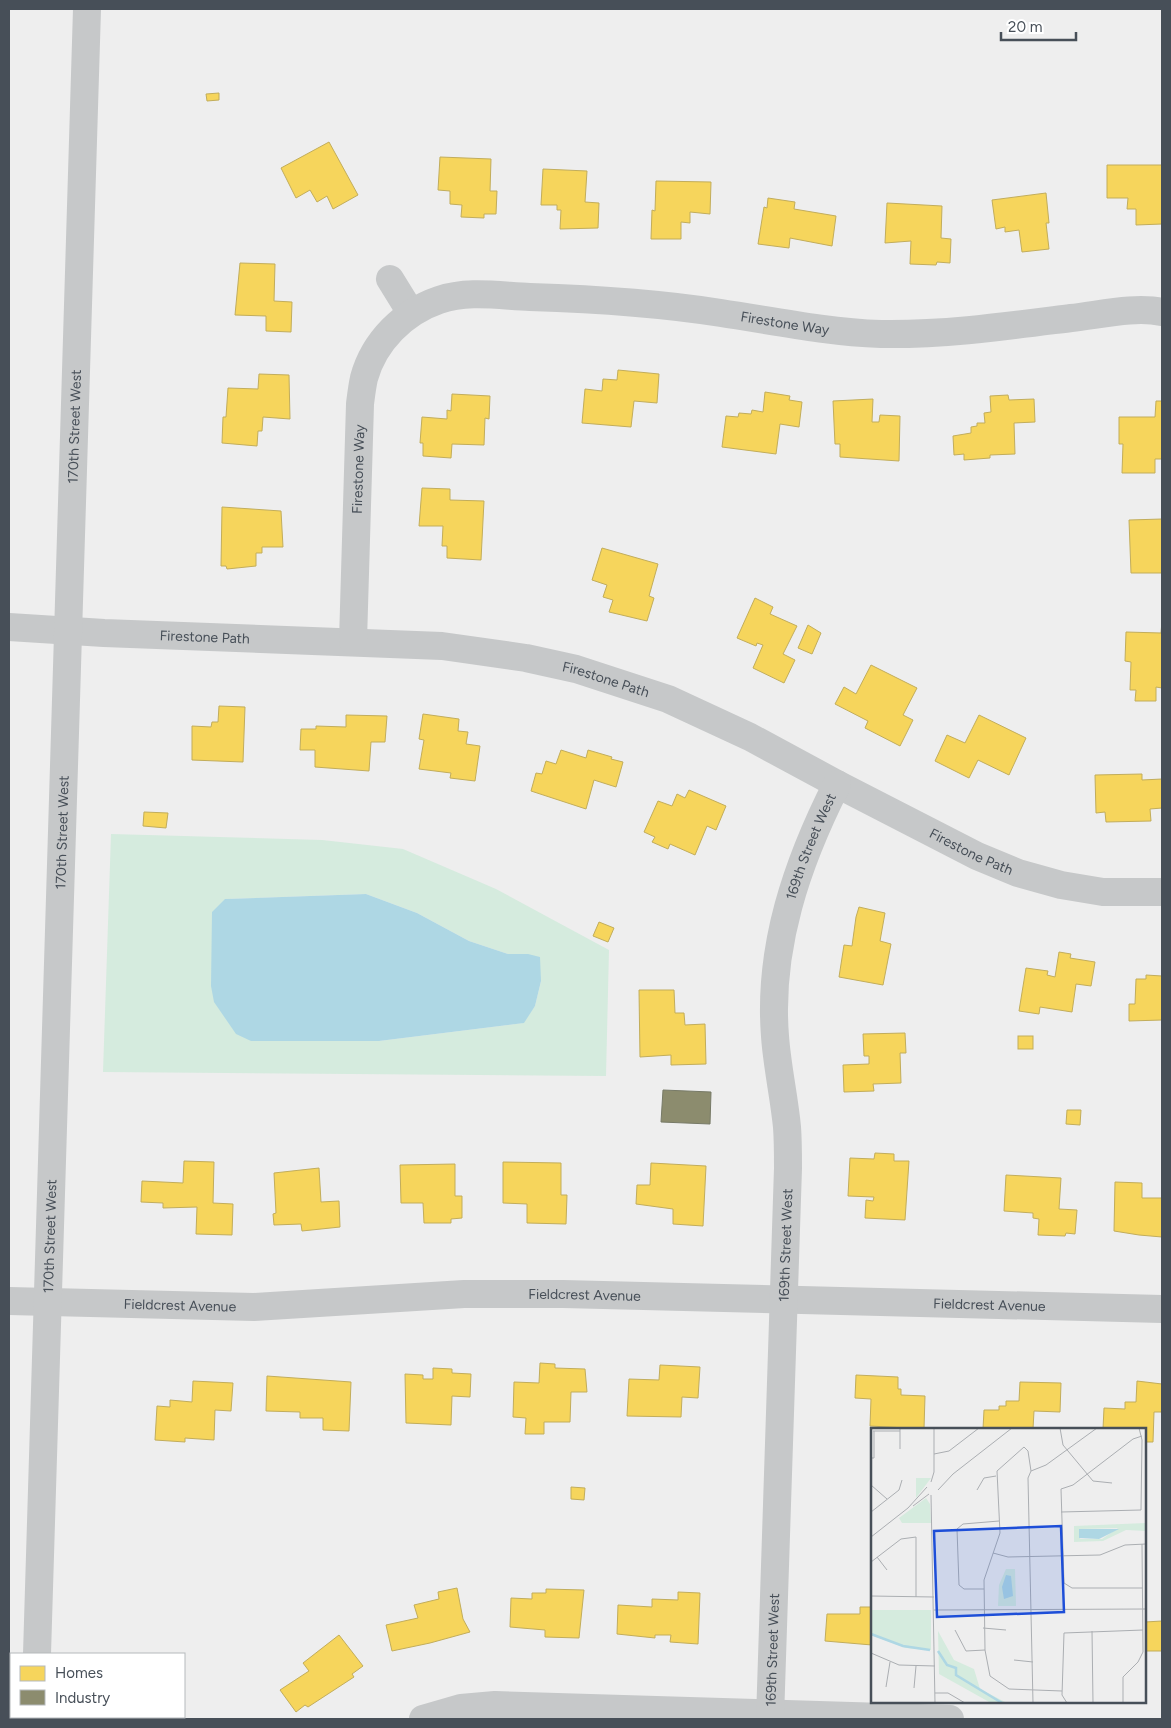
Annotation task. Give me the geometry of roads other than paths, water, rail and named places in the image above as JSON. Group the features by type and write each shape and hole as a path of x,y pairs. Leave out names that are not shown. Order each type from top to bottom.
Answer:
{"street":[{"name":"170th Street West","path":"37,1653 87,9"},
{"path":"390,280 411,313"},
{"name":"Firestone Way","path":"353,642 360,404 364,377 375,352 390,330 411,313 442,299 460,296 548,297 660,305 830,330 880,334 983,329 1134,311 1162,312"},
{"name":"Firestone Path","path":"9,627 104,633 442,646 526,658 576,669 668,699 750,736 837,784 977,856 1018,873 1061,886 1103,892 1162,892"},
{"name":"169th Street West","path":"770,1717 788,1168 787,1128 775,1035 775,985 780,939 803,858 837,784"},
{"name":"Fieldcrest Avenue","path":"9,1301 254,1307 484,1294 783,1298 1162,1309"},
{"path":"423,1719 461,1708 495,1706 770,1717 950,1719"}],"water":[{"path":"366,894 417,913 469,941 508,954 528,954 540,957 541,981 535,1006 524,1023 379,1041 251,1041 236,1034 214,1002 211,986 212,912 225,899"}]}
